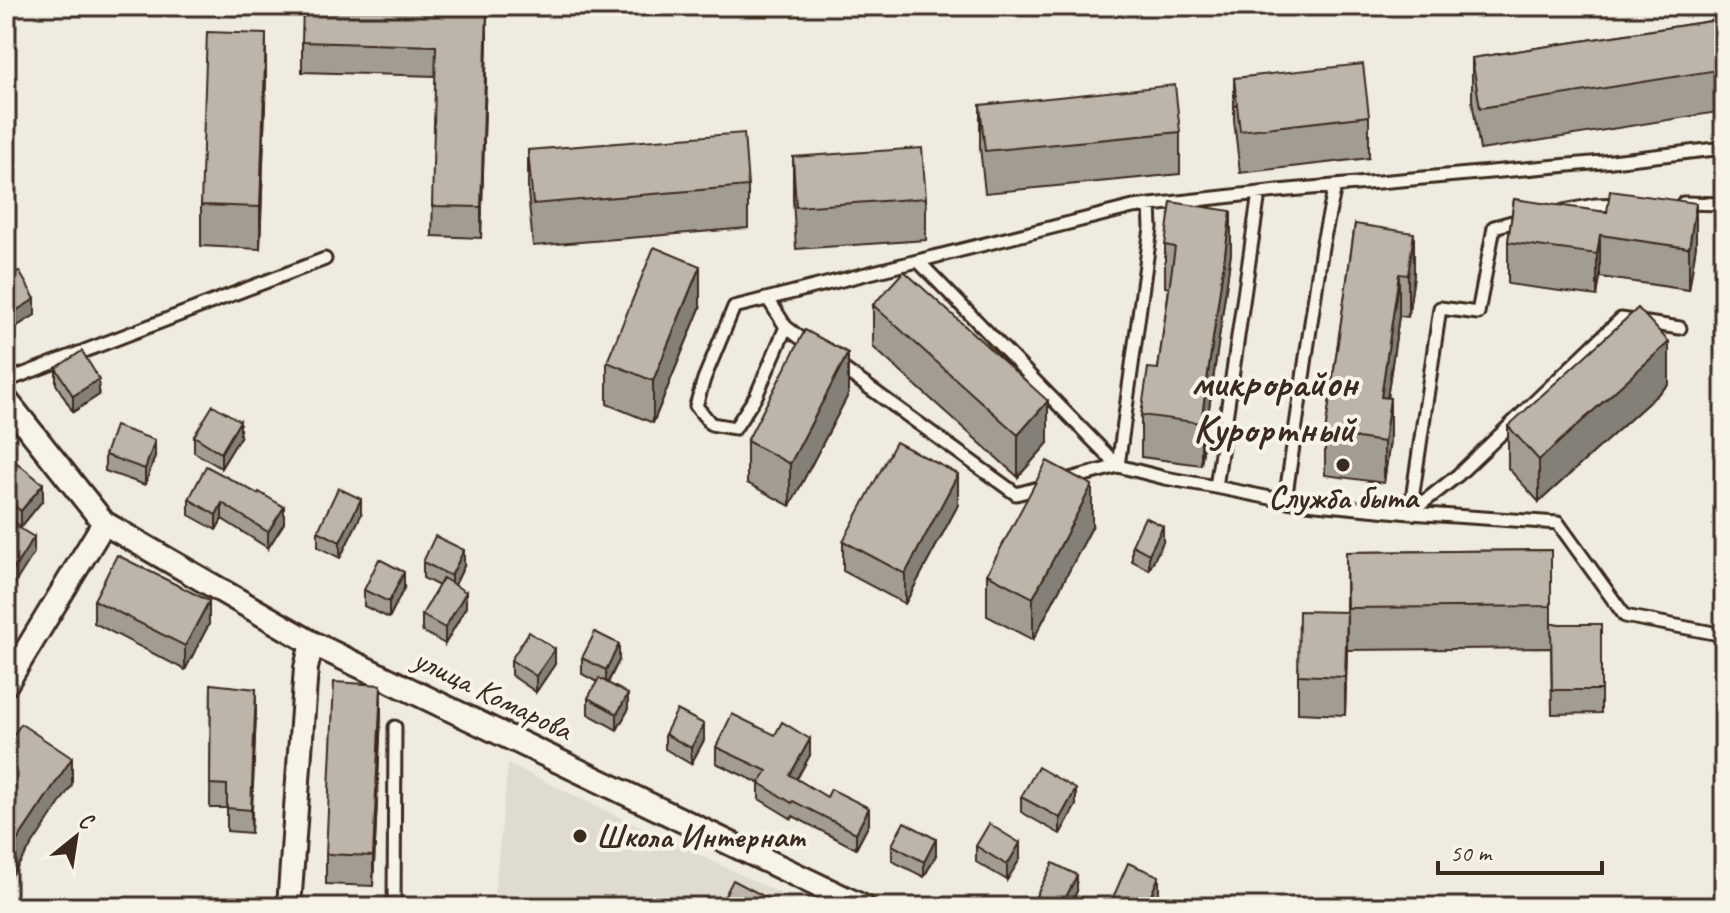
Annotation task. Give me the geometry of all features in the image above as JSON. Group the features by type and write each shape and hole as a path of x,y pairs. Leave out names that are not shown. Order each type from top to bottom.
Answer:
{"street":[{"path":"6,400 104,523 6,684"},
{"name":"улица Комарова","path":"104,523 312,643 863,907"},
{"path":"289,907 305,683 312,643"}],"lane":[{"path":"786,327 756,396 735,428 711,424 696,406 734,307 1133,207 1724,148"},
{"path":"1285,501 1322,247 1335,186"},
{"path":"1216,487 1259,193"},
{"path":"1664,203 1724,204"},
{"path":"1554,212 1595,205 1637,204"},
{"path":"1118,466 1151,228 1150,205"},
{"path":"1410,513 1440,308 1478,313 1494,227 1540,215"},
{"path":"6,381 325,259"},
{"path":"919,262 1118,466"},
{"path":"768,299 786,327 1016,494 1118,466 1285,501 1558,523 1625,616 1724,635"},
{"path":"1410,513 1458,475 1621,319 1680,328"},
{"path":"394,907 395,727"}],"shaded area":[{"name":"Школа Интернат","path":"508,764 809,907 493,907"}],"building":[{"path":"303,6 487,9 481,207 432,206 436,46 302,42"},
{"path":"1724,19 1724,69 1480,108 1472,58"},
{"path":"207,32 266,34 260,207 201,205"},
{"path":"6,33 12,34 7,74 6,74"},
{"path":"1363,64 1369,116 1240,131 1234,78"},
{"path":"1175,85 1180,132 985,151 980,105"},
{"path":"744,133 748,186 533,204 528,150"},
{"path":"922,148 926,198 796,207 793,157"},
{"path":"1610,191 1696,203 1689,248 1600,235 1597,254 1508,242 1514,199 1607,212"},
{"path":"1171,202 1231,211 1201,423 1141,415 1148,368 1158,369 1175,247 1165,245"},
{"path":"1355,224 1414,233 1408,275 1399,274 1381,397 1390,398 1384,442 1325,433"},
{"path":"654,247 700,266 653,381 607,362"},
{"path":"19,271 35,299 12,313 6,303 6,279"},
{"path":"904,271 1048,401 1018,435 873,305"},
{"path":"1638,308 1669,342 1539,460 1508,426"},
{"path":"805,330 848,353 790,464 747,441"},
{"path":"82,351 99,379 73,396 56,368"},
{"path":"213,405 240,421 221,453 194,436"},
{"path":"115,426 155,440 145,469 105,455"},
{"path":"896,442 958,474 905,574 843,541"},
{"path":"6,454 43,484 21,511 6,499"},
{"path":"1047,461 1092,485 1033,598 987,574"},
{"path":"206,466 284,507 268,532 222,503 216,515 189,499"},
{"path":"338,488 361,499 340,542 318,531"},
{"path":"1145,517 1163,526 1149,554 1132,545"},
{"path":"6,520 34,537 6,581"},
{"path":"435,536 464,550 451,576 423,562"},
{"path":"1551,550 1551,606 1347,608 1346,552"},
{"path":"117,555 209,601 185,646 94,600"},
{"path":"379,559 404,572 389,602 364,590"},
{"path":"443,578 466,592 445,628 422,615"},
{"path":"1299,611 1347,612 1345,677 1298,675"},
{"path":"1551,624 1601,624 1601,690 1552,690"},
{"path":"529,632 555,649 536,676 511,660"},
{"path":"595,632 619,644 606,670 582,658"},
{"path":"599,678 628,694 617,714 588,698"},
{"path":"334,682 381,685 373,856 326,854"},
{"path":"211,684 256,689 251,810 227,808 227,785 210,784"},
{"path":"677,710 704,724 691,748 665,734"},
{"path":"732,714 775,735 782,722 810,739 790,775 827,797 831,789 869,808 856,833 792,803 759,783 767,771 716,747"},
{"path":"21,724 72,758 6,857 6,746"},
{"path":"1038,767 1076,789 1060,818 1021,797"},
{"path":"904,822 936,839 924,862 892,845"},
{"path":"989,824 1020,843 1007,865 976,846"},
{"path":"1053,863 1077,875 1061,907 1036,896"},
{"path":"1128,863 1159,876 1146,907 1109,907"},
{"path":"733,880 784,907 719,907"},
{"path":"101,902 101,907 6,907 6,905"},
{"path":"329,903 374,905 374,907 329,907"}],"place":[{"name":"Служба быта","path":"1343,465"},
{"name":"Школа Интернат","path":"580,836"}],"district":[{"name":"микрорайон Курортный","path":"1274,406"}]}
